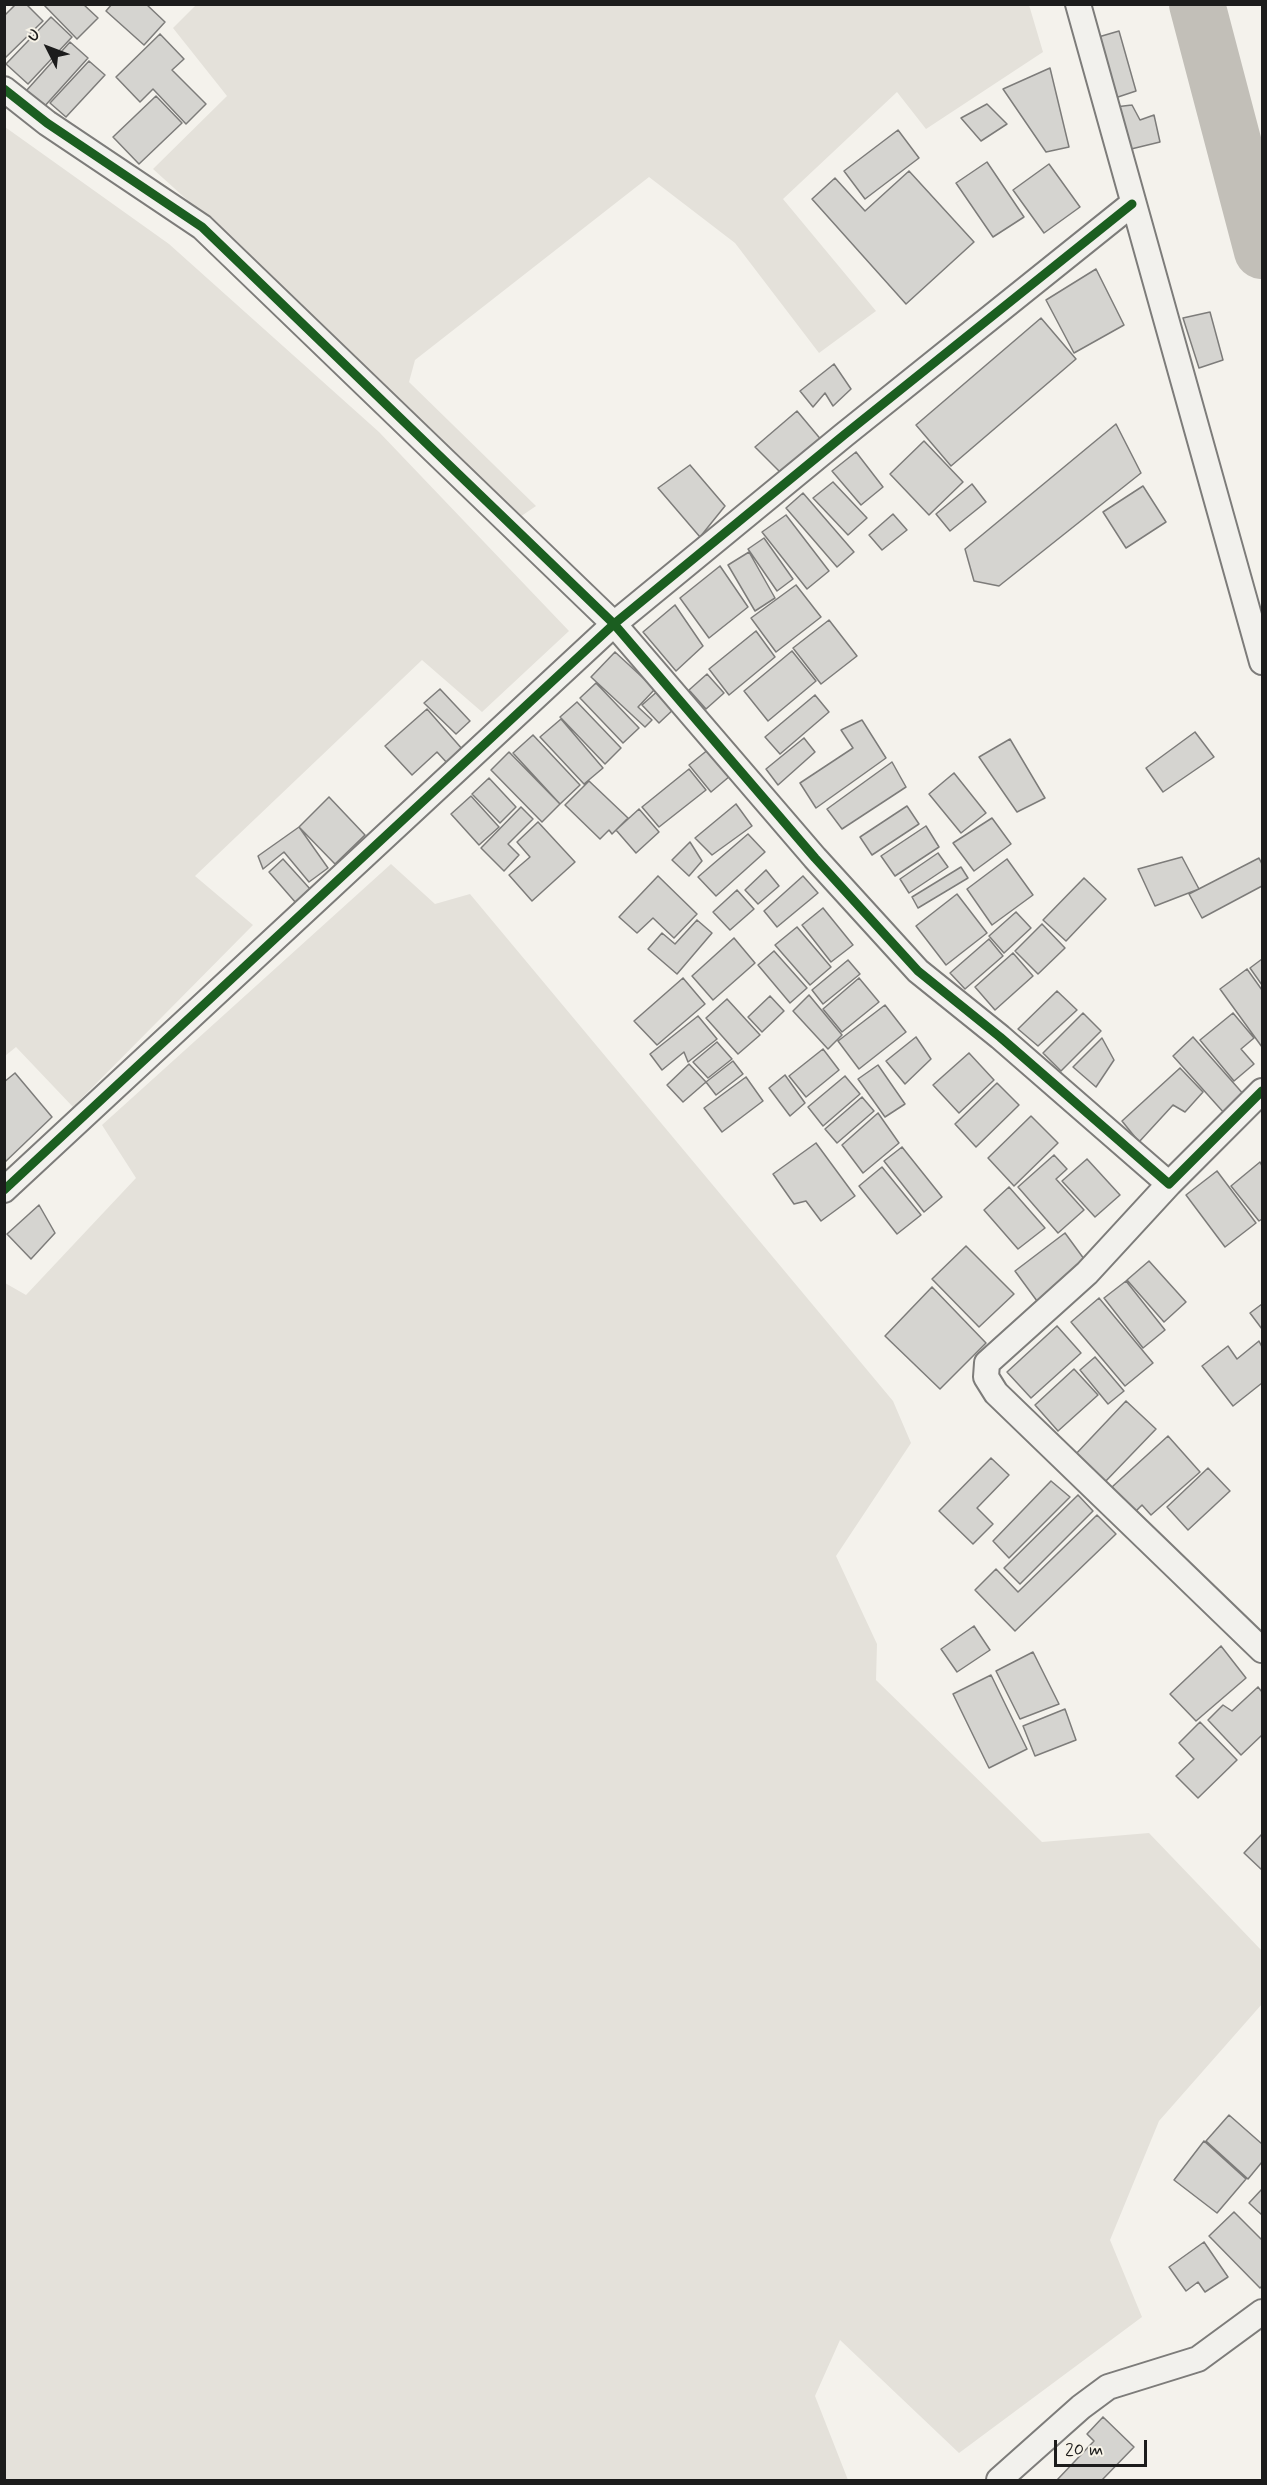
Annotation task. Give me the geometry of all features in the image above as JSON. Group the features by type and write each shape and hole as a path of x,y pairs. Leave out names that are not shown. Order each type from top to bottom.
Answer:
{"street":[{"path":"1078,4 1132,204 1263,662"},
{"path":"4,89 46,123 202,226 614,624 815,858 918,971 1000,1037 1169,1184"},
{"path":"4,1190 614,624 844,435 1132,204"},
{"path":"1263,1091 1169,1184 1087,1273 987,1363 986,1377 996,1393 1263,1650"},
{"path":"1012,2476 1108,2387 1198,2359 1263,2312"}],"shaded area":[{"path":"196,5 1029,5 1043,52 926,129 897,92 783,199 876,311 819,353 735,243 649,177 415,360 409,382 536,506 514,521 226,235 153,169 227,96 173,28"},
{"path":"5,127 169,244 379,432 569,631 482,712 422,660 195,876 253,925 73,1107 16,1047 5,1056"},
{"path":"391,864 435,904 470,894 893,1401 911,1443 836,1556 877,1644 876,1680 1042,1842 1149,1833 1262,1951 1262,2004 1159,2121 1110,2240 1142,2317 959,2453 840,2340 815,2396 848,2480 5,2480 5,1283 26,1295 136,1178 102,1125"}],"building":[{"path":"16,4 26,4 43,21 4,59 4,16"},
{"path":"43,4 83,4 98,18 77,39"},
{"path":"112,4 146,4 165,22 144,45 106,11"},
{"path":"51,17 72,37 28,84 6,64"},
{"path":"1119,31 1136,91 1112,99 1095,38"},
{"path":"160,34 184,59 172,70 206,104 186,124 153,89 140,102 116,77"},
{"path":"70,42 88,58 43,108 26,91"},
{"path":"89,61 105,75 66,117 50,103"},
{"path":"1050,68 1069,147 1046,152 1003,89"},
{"path":"156,96 182,123 139,164 113,137"},
{"path":"987,104 1007,124 981,141 961,118"},
{"path":"1132,105 1140,120 1154,115 1160,142 1127,150 1115,107"},
{"path":"898,130 919,158 865,199 844,171"},
{"path":"987,162 1024,217 993,237 956,183"},
{"path":"1049,164 1080,207 1044,233 1013,190"},
{"path":"909,171 974,242 906,304 812,199 835,178 865,211"},
{"path":"1096,269 1124,325 1074,353 1046,300"},
{"path":"1210,312 1223,360 1199,368 1183,318"},
{"path":"1041,318 1076,359 951,466 916,425"},
{"path":"834,364 851,389 833,406 825,393 813,407 800,391"},
{"path":"797,411 823,442 781,473 755,447"},
{"path":"1116,424 1141,473 999,586 974,581 965,549"},
{"path":"924,441 963,482 929,515 890,474"},
{"path":"856,452 883,487 861,505 832,471"},
{"path":"690,465 725,506 700,537 658,488"},
{"path":"833,482 867,518 848,535 813,498"},
{"path":"972,484 986,502 950,531 936,514"},
{"path":"1143,486 1166,522 1126,548 1103,512"},
{"path":"803,493 854,552 837,567 786,508"},
{"path":"893,514 907,530 882,550 869,535"},
{"path":"786,515 829,571 807,589 762,532"},
{"path":"764,538 793,579 777,591 748,549"},
{"path":"749,552 775,598 755,611 728,565"},
{"path":"720,566 748,607 709,638 680,598"},
{"path":"796,585 821,617 776,652 751,618"},
{"path":"675,605 703,646 676,671 643,632"},
{"path":"829,620 857,656 821,684 793,648"},
{"path":"756,631 775,657 729,695 709,669"},
{"path":"792,651 816,681 768,721 744,691"},
{"path":"615,652 655,689 638,707 652,720 645,727 591,677"},
{"path":"707,674 724,693 706,709 689,690"},
{"path":"596,683 639,728 623,743 580,698"},
{"path":"440,689 470,721 456,734 424,703"},
{"path":"660,689 676,707 659,723 642,705"},
{"path":"815,695 829,712 780,754 765,737"},
{"path":"577,702 621,748 605,764 560,717"},
{"path":"427,709 463,750 448,764 437,752 412,775 385,746"},
{"path":"561,719 603,768 584,784 540,737"},
{"path":"862,720 886,758 816,808 800,783 853,748 841,730"},
{"path":"1195,732 1214,757 1163,792 1146,768"},
{"path":"533,735 580,785 560,804 513,753"},
{"path":"804,738 815,752 778,785 766,769"},
{"path":"1010,739 1045,798 1017,812 979,757"},
{"path":"709,749 730,776 711,792 689,765"},
{"path":"509,752 560,804 542,822 491,770"},
{"path":"892,762 906,787 842,829 827,809"},
{"path":"689,769 706,790 659,827 642,807"},
{"path":"954,773 986,813 961,833 929,794"},
{"path":"489,778 516,807 500,823 472,794"},
{"path":"589,781 628,818 612,834 609,830 600,839 565,805"},
{"path":"471,796 499,827 479,845 451,814"},
{"path":"329,797 365,835 335,864 299,827"},
{"path":"736,804 752,826 712,855 695,838"},
{"path":"907,806 919,824 872,855 860,837"},
{"path":"521,807 533,819 508,844 519,855 504,871 481,848"},
{"path":"639,809 659,832 636,853 616,830"},
{"path":"992,818 1011,844 974,871 953,843"},
{"path":"538,822 575,862 532,901 509,875 530,857 517,842"},
{"path":"926,826 939,847 895,876 881,856"},
{"path":"299,827 328,868 309,882 284,852 263,869 258,856"},
{"path":"748,834 765,852 716,896 698,877"},
{"path":"690,842 702,861 689,876 672,860"},
{"path":"938,853 948,867 909,893 900,879"},
{"path":"1182,857 1199,889 1155,906 1138,869"},
{"path":"1259,858 1262,864 1262,886 1202,918 1189,894"},
{"path":"283,859 311,890 296,903 269,872"},
{"path":"1007,859 1033,895 992,925 967,889"},
{"path":"961,867 968,878 918,908 912,897"},
{"path":"766,870 779,886 758,904 745,890"},
{"path":"658,876 697,914 674,938 653,918 637,933 619,917"},
{"path":"803,876 818,893 777,927 764,911"},
{"path":"1084,878 1106,899 1066,941 1043,920"},
{"path":"737,890 754,909 730,930 713,912"},
{"path":"957,894 987,933 946,965 916,926"},
{"path":"823,908 853,945 831,962 802,925"},
{"path":"1016,912 1031,928 1004,953 989,936"},
{"path":"697,920 712,933 677,974 648,949 662,933 675,944"},
{"path":"1042,924 1065,948 1038,974 1015,951"},
{"path":"797,927 831,967 810,985 775,945"},
{"path":"734,938 755,963 713,1000 692,976"},
{"path":"989,939 1003,956 965,989 950,973"},
{"path":"774,951 807,988 790,1003 758,965"},
{"path":"1013,953 1033,976 995,1010 975,987"},
{"path":"1262,959 1262,985 1250,968"},
{"path":"848,960 860,974 823,1004 812,990"},
{"path":"1247,969 1262,990 1262,1047 1220,989"},
{"path":"683,978 705,1004 657,1045 634,1021"},
{"path":"859,978 879,1002 842,1032 823,1009"},
{"path":"1057,991 1077,1010 1038,1046 1018,1029"},
{"path":"809,995 842,1035 828,1049 793,1011"},
{"path":"770,996 784,1011 762,1032 748,1017"},
{"path":"727,999 760,1035 738,1054 706,1018"},
{"path":"885,1005 906,1032 859,1069 838,1041"},
{"path":"1083,1013 1101,1031 1061,1071 1043,1053"},
{"path":"1233,1013 1254,1038 1241,1049 1254,1064 1234,1081 1200,1040"},
{"path":"698,1016 717,1039 688,1062 684,1052 662,1070 650,1054"},
{"path":"916,1037 931,1059 905,1084 886,1061"},
{"path":"1193,1037 1245,1096 1225,1114 1173,1056"},
{"path":"1102,1038 1114,1060 1096,1087 1073,1067"},
{"path":"717,1042 732,1059 708,1078 693,1062"},
{"path":"823,1049 839,1070 806,1097 789,1076"},
{"path":"969,1053 994,1080 959,1113 933,1085"},
{"path":"733,1061 743,1074 716,1095 706,1082"},
{"path":"689,1064 706,1082 683,1102 667,1085"},
{"path":"878,1065 905,1104 885,1117 858,1079"},
{"path":"1180,1068 1203,1092 1185,1112 1173,1105 1139,1142 1122,1121"},
{"path":"15,1073 52,1117 4,1163 4,1082"},
{"path":"785,1075 805,1103 790,1116 769,1088"},
{"path":"845,1076 860,1094 823,1126 808,1107"},
{"path":"746,1077 763,1101 722,1132 704,1108"},
{"path":"997,1083 1019,1105 976,1147 955,1124"},
{"path":"862,1097 874,1111 837,1143 825,1129"},
{"path":"878,1113 899,1143 863,1173 842,1145"},
{"path":"1031,1116 1058,1143 1014,1186 988,1158"},
{"path":"816,1143 855,1196 821,1221 806,1201 794,1204 773,1174"},
{"path":"902,1147 942,1197 924,1212 884,1161"},
{"path":"1054,1155 1067,1169 1056,1179 1084,1210 1058,1233 1018,1187"},
{"path":"1087,1159 1120,1195 1095,1217 1062,1181"},
{"path":"1260,1162 1262,1166 1262,1219 1259,1221 1231,1186"},
{"path":"882,1167 921,1215 897,1234 859,1186"},
{"path":"1217,1171 1256,1223 1225,1247 1186,1195"},
{"path":"1009,1187 1045,1228 1018,1249 984,1210"},
{"path":"39,1205 55,1233 31,1259 7,1234"},
{"path":"1065,1233 1087,1263 1037,1301 1015,1271"},
{"path":"966,1246 1014,1294 979,1327 932,1279"},
{"path":"1149,1261 1186,1302 1164,1322 1127,1280"},
{"path":"1126,1281 1165,1330 1143,1348 1104,1298"},
{"path":"932,1287 986,1343 940,1389 885,1336"},
{"path":"1099,1298 1153,1363 1125,1386 1071,1322"},
{"path":"1262,1304 1262,1329 1250,1313"},
{"path":"1057,1326 1081,1353 1031,1398 1007,1372"},
{"path":"1259,1341 1262,1347 1262,1383 1233,1406 1202,1366 1228,1346 1237,1359"},
{"path":"1095,1357 1124,1391 1108,1404 1080,1370"},
{"path":"1074,1369 1098,1395 1058,1431 1035,1405"},
{"path":"1126,1401 1156,1429 1103,1484 1074,1456"},
{"path":"1168,1436 1200,1472 1151,1515 1142,1505 1134,1513 1112,1487"},
{"path":"991,1458 1009,1475 977,1508 993,1524 973,1544 939,1511"},
{"path":"1208,1468 1230,1491 1188,1530 1167,1507"},
{"path":"1051,1481 1070,1497 1009,1558 993,1541"},
{"path":"1078,1495 1093,1511 1020,1584 1004,1568"},
{"path":"1097,1515 1116,1534 1015,1631 975,1590 996,1569 1018,1592"},
{"path":"974,1626 990,1650 957,1672 941,1649"},
{"path":"1221,1646 1246,1678 1196,1721 1170,1694"},
{"path":"1033,1652 1059,1704 1020,1719 996,1671"},
{"path":"991,1675 1027,1749 989,1768 953,1694"},
{"path":"1258,1687 1262,1692 1262,1735 1241,1755 1208,1720 1223,1705 1232,1711"},
{"path":"1065,1709 1076,1740 1035,1756 1023,1726"},
{"path":"1200,1722 1237,1760 1198,1798 1176,1776 1194,1759 1179,1743"},
{"path":"1262,1834 1262,1870 1244,1853"},
{"path":"1229,2115 1262,2144 1262,2162 1248,2179 1206,2141"},
{"path":"1204,2141 1246,2179 1217,2213 1174,2180"},
{"path":"1262,2189 1262,2215 1249,2203"},
{"path":"1234,2212 1262,2240 1262,2286 1260,2288 1209,2236"},
{"path":"1204,2242 1228,2277 1205,2292 1198,2282 1186,2291 1169,2267"},
{"path":"1103,2417 1134,2447 1102,2480 1057,2480 1094,2441 1087,2434"}],"waterway":[{"path":"1197,4 1262,251"}],"cycle path":[{"path":"4,89 47,123 202,227 614,624 815,858 918,971 1000,1037 1169,1184 1262,1091"},
{"path":"4,1190 614,624 844,435 1132,204"}]}
